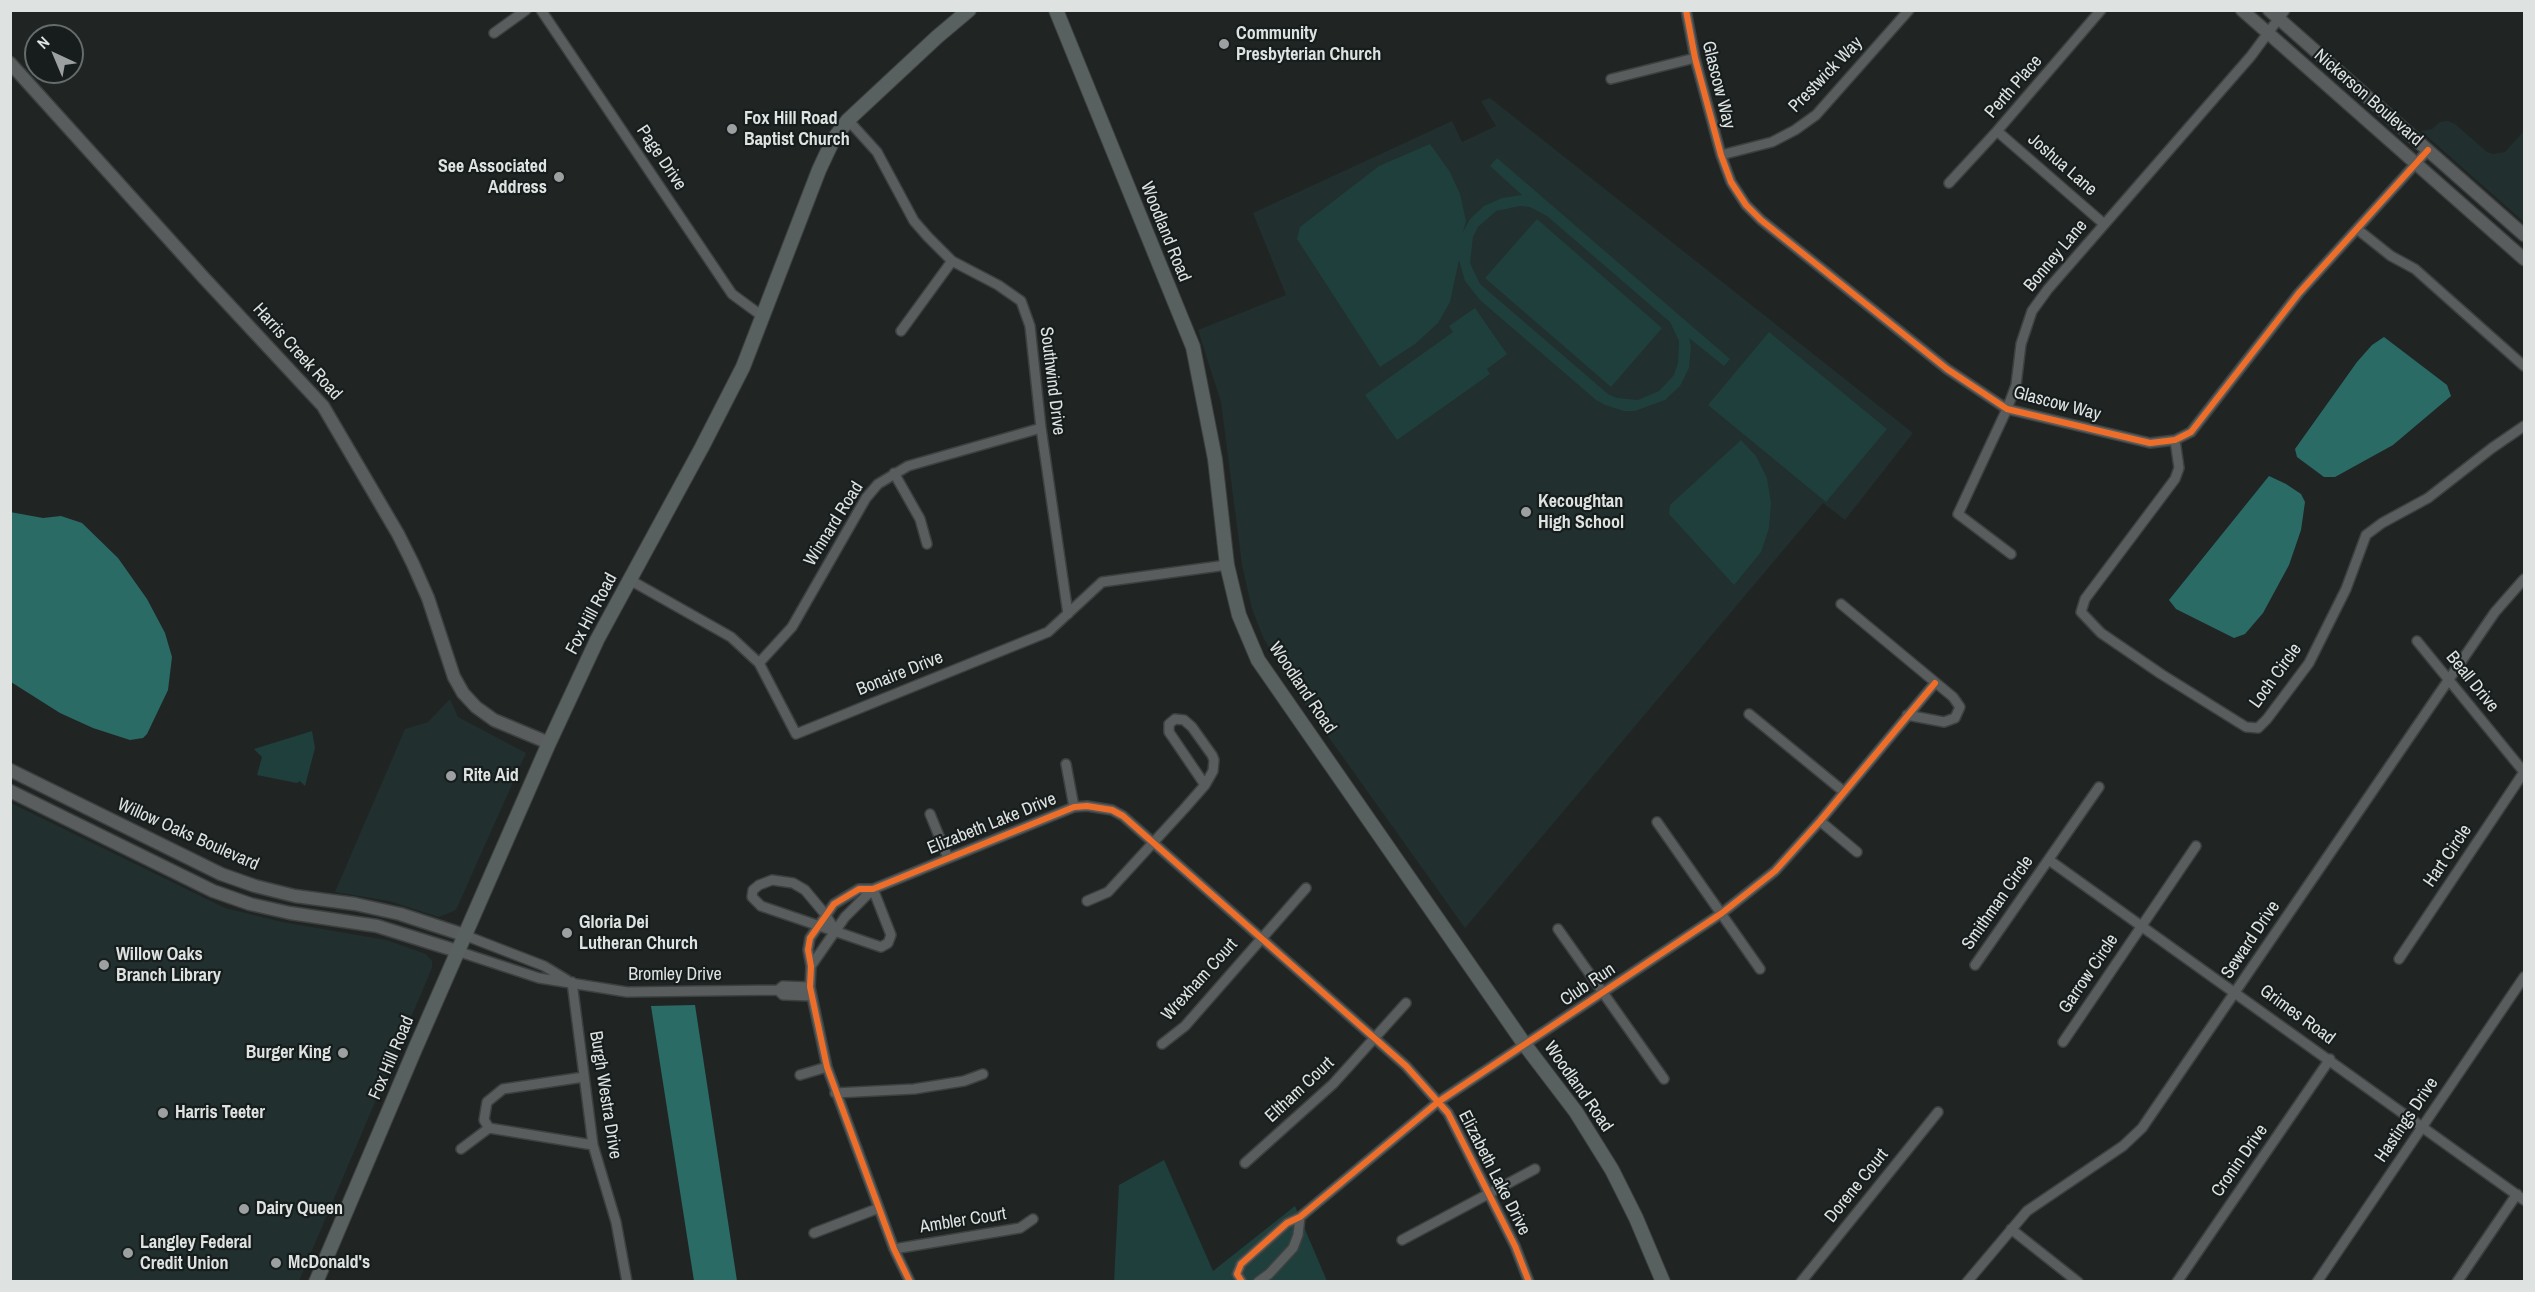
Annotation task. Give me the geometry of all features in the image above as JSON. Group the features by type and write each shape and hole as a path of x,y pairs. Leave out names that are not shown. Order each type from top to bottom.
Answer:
{"main road":[{"name":"Fox Hill Road","path":"316,1281 464,935 597,640 738,377 819,170 833,140 848,120 969,10"},
{"name":"Woodland Road","path":"1056,10 1193,347 1215,459 1227,565 1239,615 1258,660 1525,1045 1576,1112 1612,1170 1663,1281"}],"street":[{"path":"494,33 526,10"},
{"name":"Page Drive","path":"541,10 732,294 762,316"},
{"name":"Glascow Way","path":"1686,10 1695,58 1721,155 1731,182 1746,205 1761,220 1947,369 2007,409 2150,443 2175,440"},
{"name":"Perth Place","path":"1949,183 2101,10"},
{"name":"Nickerson Boulevard","path":"2242,10 2524,259"},
{"name":"Prestwick Way","path":"1721,155 1772,142 1795,130 1816,115 1905,12"},
{"name":"Nickerson Boulevard","path":"2278,13 2524,235"},
{"name":"Bonney Lane","path":"2011,554 1958,514 2016,385 2021,344 2032,311 2048,289 2268,34 2278,13"},
{"path":"1611,79 1695,58"},
{"name":"Harris Creek Road","path":"10,63 323,406 393,524 411,560 428,598 454,677 463,693 476,707 494,720 549,743"},
{"name":"Southwind Drive","path":"848,120 877,152 914,220 952,261 998,285 1021,302 1030,326 1041,428 1068,614"},
{"name":"Joshua Lane","path":"1997,131 2104,224"},
{"path":"2175,440 2191,432 2299,293 2428,150"},
{"path":"2357,229 2391,256 2415,269 2524,366"},
{"path":"901,331 952,261"},
{"name":"Loch Circle","path":"2175,440 2179,468 2175,479 2085,599 2081,612 2101,633 2161,674 2246,727 2258,728 2310,663 2336,612 2366,536 2382,523 2428,498 2524,426"},
{"name":"Winnard Road","path":"759,663 792,627 866,498 878,484 894,473 922,461 1041,428"},
{"path":"894,473 920,519 927,544"},
{"name":"Bonaire Drive","path":"630,580 731,637 759,663 796,734 1048,632 1102,582 1227,565"},
{"name":"Seward Drive","path":"1967,1281 2026,1211 2133,1138 2142,1128 2495,612 2524,579"},
{"path":"1840,604 1935,683 1960,707 1955,718 1944,722 1907,716"},
{"name":"Beall Drive","path":"2417,641 2524,772"},
{"name":"Club Run","path":"1242,1281 1237,1274 1241,1264 1287,1223 1300,1217 1438,1102 1722,913 1774,871 1820,821 1935,683"},
{"path":"1749,714 1843,791"},
{"path":"1087,900 1108,892 1205,785 1215,766 1212,755 1189,724 1181,719 1174,719 1169,724 1169,732 1205,785"},
{"path":"1066,764 1074,807"},
{"name":"Willow Oaks Boulevard","path":"10,770 229,877 295,896 355,904 400,914 464,935"},
{"name":"Hart Circle","path":"2399,959 2524,772"},
{"name":"Smithman Circle","path":"1975,964 2099,787"},
{"name":"Willow Oaks Boulevard","path":"10,791 213,891 241,901 290,913 377,926 457,951"},
{"name":"Elizabeth Lake Drive","path":"910,1281 894,1249 827,1067 811,991 809,943 825,914 844,897 859,889 873,889 1074,807 1087,806 1112,810 1154,843 1406,1066 1448,1113 1489,1193 1529,1281"},
{"path":"930,814 948,858"},
{"path":"1820,821 1857,852"},
{"path":"1657,822 1760,969"},
{"name":"Garrow Circle","path":"2062,1042 2196,846"},
{"name":"Grimes Road","path":"2049,860 2521,1197"},
{"path":"835,930 805,890 789,881 772,880 753,890 752,897 761,906 878,946 888,943 891,939 873,889"},
{"name":"Wrexham Court","path":"1162,1044 1185,1026 1306,888"},
{"name":"Elizabeth Lake Drive","path":"811,966 835,930 873,889"},
{"path":"1558,929 1664,1079"},
{"name":"Bromley Drive","path":"464,935 544,966 572,982"},
{"name":"Bromley Drive","path":"457,951 539,978 627,992 778,990 783,986 811,991"},
{"name":"Hastings Drive","path":"2317,1281 2524,977"},
{"name":"Burgh Westra Drive","path":"572,982 593,1145 616,1222 627,1281"},
{"name":"Eltham Court","path":"1245,1163 1333,1084 1406,1003"},
{"name":"Cronin Drive","path":"2177,1281 2330,1059"},
{"path":"800,1075 827,1067"},
{"path":"835,1093 914,1089 964,1081 982,1074"},
{"path":"489,1128 484,1120 487,1102 503,1089 584,1077"},
{"name":"Dorene Court","path":"1802,1281 1938,1112"},
{"path":"461,1149 489,1128 593,1145"},
{"path":"1402,1240 1535,1169"},
{"path":"2457,1281 2521,1197"},
{"path":"814,1233 879,1208"},
{"path":"1258,1281 1284,1260 1293,1248 1298,1235 1300,1217"},
{"name":"Ambler Court","path":"894,1249 1020,1228 1033,1219"},
{"path":"2011,1229 2079,1281"}],"shaded area":[{"name":"Kecoughtan High School","path":"1490,98 1913,433 1845,520 1823,503 1465,928 1285,676 1263,637 1252,609 1242,565 1221,402 1198,330 1286,295 1253,213 1452,121 1462,142 1496,126 1481,101"},
{"path":"2448,121 2455,124 2487,152 2493,154 2505,152 2524,131 2524,222 2421,131 2432,129 2440,122"},
{"path":"1430,144 1450,172 1460,194 1466,221 1463,232 1470,219 1484,206 1502,198 1522,195 1490,166 1497,158 1730,359 1724,366 1689,338 1691,347 1689,368 1680,386 1665,400 1635,411 1624,411 1605,405 1596,400 1480,300 1465,281 1459,260 1450,302 1438,323 1415,344 1380,367 1297,239 1300,227 1379,166","holes":["1520,206 1530,207 1547,216 1670,322 1679,341 1678,363 1674,375 1659,391 1638,400 1617,398 1608,394 1480,284 1470,263 1473,237 1478,227 1496,211"]},
{"path":"1537,219 1662,328 1611,387 1485,278"},
{"path":"1475,308 1507,354 1487,369 1490,374 1397,440 1365,395 1453,332 1449,326"},
{"path":"1769,332 1887,429 1826,502 1708,405"},
{"path":"1741,440 1756,456 1767,478 1771,503 1769,528 1761,552 1734,585 1669,514 1670,505"},
{"path":"450,699 458,717 526,753 456,910 439,917 389,901 335,892 405,729 428,722"},
{"path":"312,731 315,748 305,786 300,781 297,783 257,775 262,757 254,749"},
{"path":"11,803 225,908 282,922 386,940 426,954 432,961 432,968 299,1281 11,1281"},
{"path":"1164,1160 1213,1271 1295,1206 1327,1281 1114,1282 1119,1185"}],"water":[{"path":"2384,337 2447,385 2451,396 2393,445 2335,477 2324,477 2297,457 2295,449 2357,362 2372,345"},
{"path":"2269,476 2301,494 2305,502 2301,530 2289,565 2263,613 2245,634 2234,638 2176,609 2169,600"},
{"path":"10,512 43,518 61,516 82,523 118,558 147,599 165,633 172,657 168,690 143,738 130,740 93,728 60,713 11,682"},
{"path":"695,1005 737,1281 694,1281 651,1006"}],"cycle path":[{"path":"1686,10 1695,58 1721,155 1731,182 1746,205 1761,220 1947,369 2007,409 2150,443 2175,440 2191,432 2299,293 2428,150"},
{"path":"1242,1282 1237,1274 1241,1264 1287,1223 1300,1217 1438,1102 1722,913 1775,871 1820,821 1935,683"},
{"path":"910,1282 894,1249 827,1067 810,987 811,966 808,950 810,938 834,904 859,889 873,889 1074,807 1087,806 1112,810 1123,816 1406,1066 1448,1113 1515,1246 1529,1282"}],"place":[{"name":"Community Presbyterian Church","path":"1224,44"},
{"name":"Fox Hill Road Baptist Church","path":"732,129"},
{"name":"See Associated Address","path":"559,177"},
{"name":"Kecoughtan High School","path":"1526,512"},
{"name":"Rite Aid","path":"451,776"},
{"name":"Gloria Dei Lutheran Church","path":"567,933"},
{"name":"Willow Oaks Branch Library","path":"104,965"},
{"name":"Burger King","path":"343,1053"},
{"name":"Harris Teeter","path":"163,1113"},
{"name":"Dairy Queen","path":"244,1209"},
{"name":"Langley Federal Credit Union","path":"128,1253"},
{"name":"McDonald's","path":"276,1263"}]}
